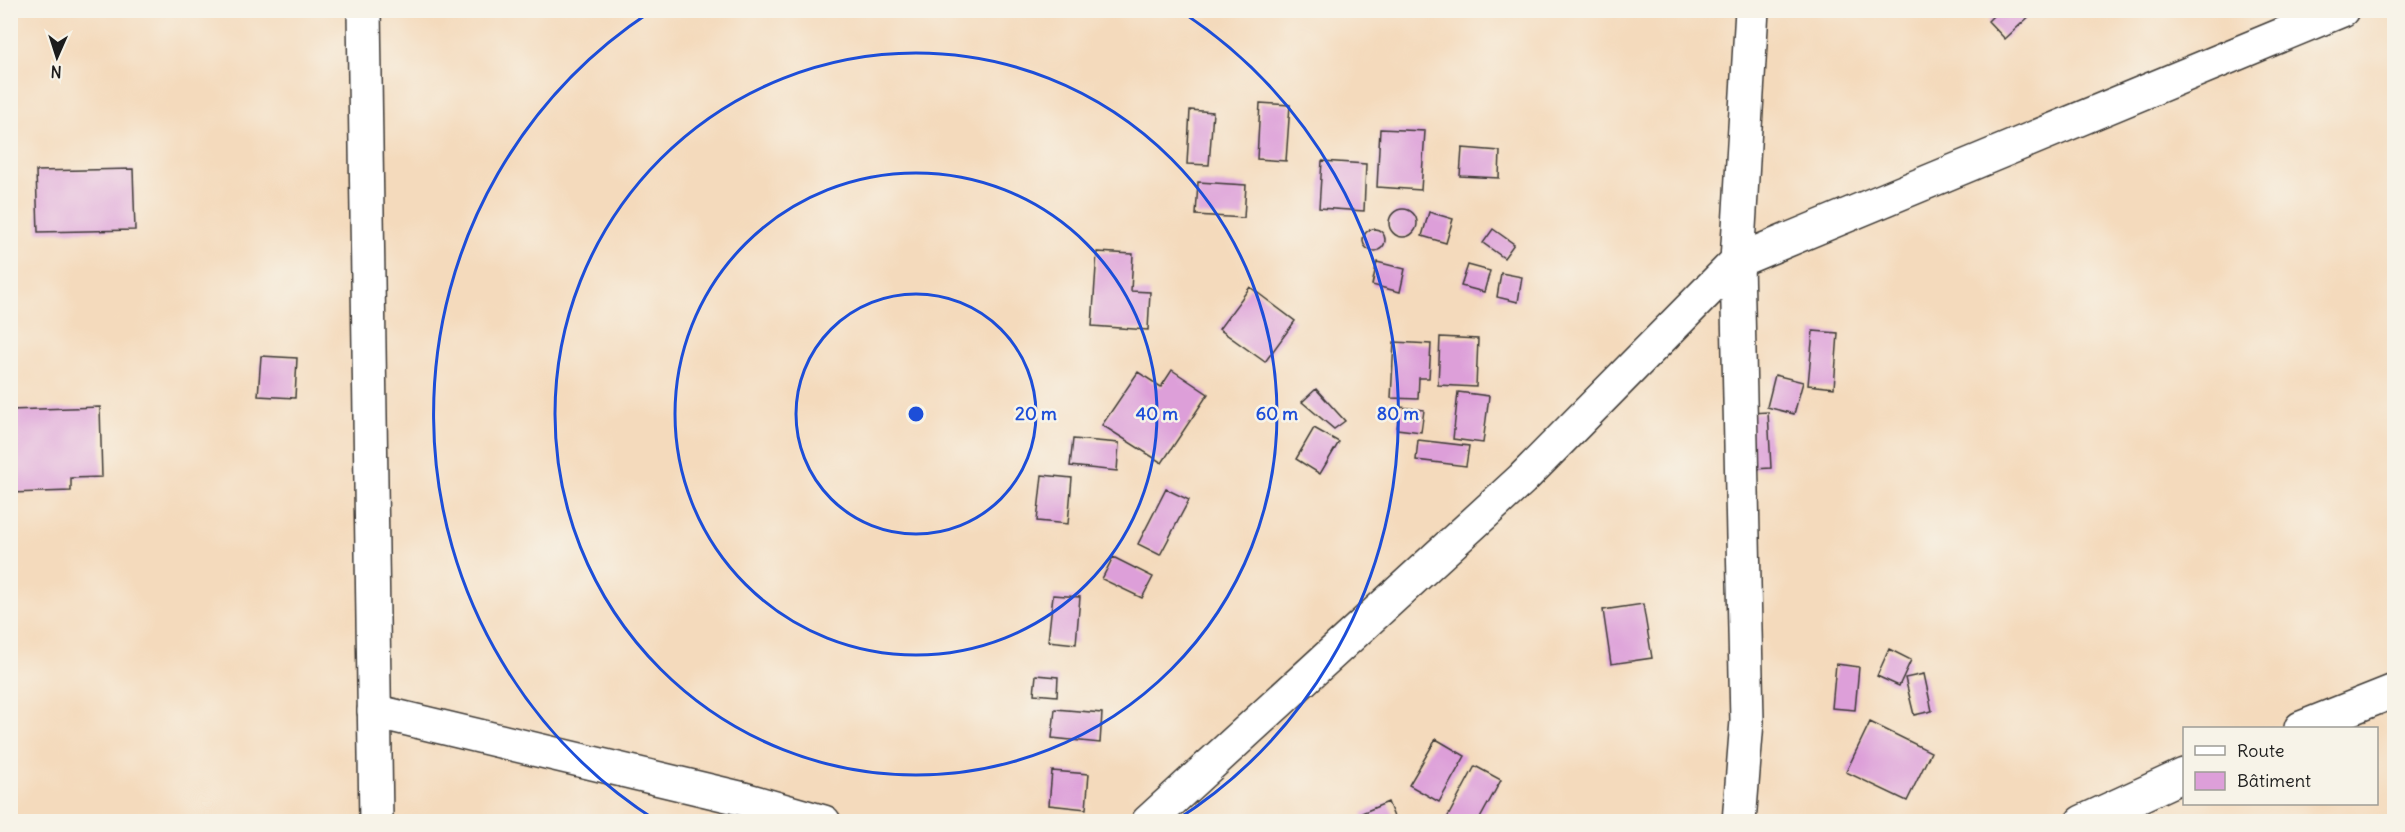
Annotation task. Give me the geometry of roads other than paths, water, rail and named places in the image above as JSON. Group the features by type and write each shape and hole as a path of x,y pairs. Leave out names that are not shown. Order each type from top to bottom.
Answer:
{"street":[{"path":"364,10 376,822"},
{"path":"1738,822 1747,721 1737,261 1752,10"},
{"path":"1148,822 1522,478 1737,261 2342,10"},
{"path":"2306,727 2394,691"},
{"path":"374,711 744,799 824,822"},
{"path":"2082,822 2183,775"}]}
